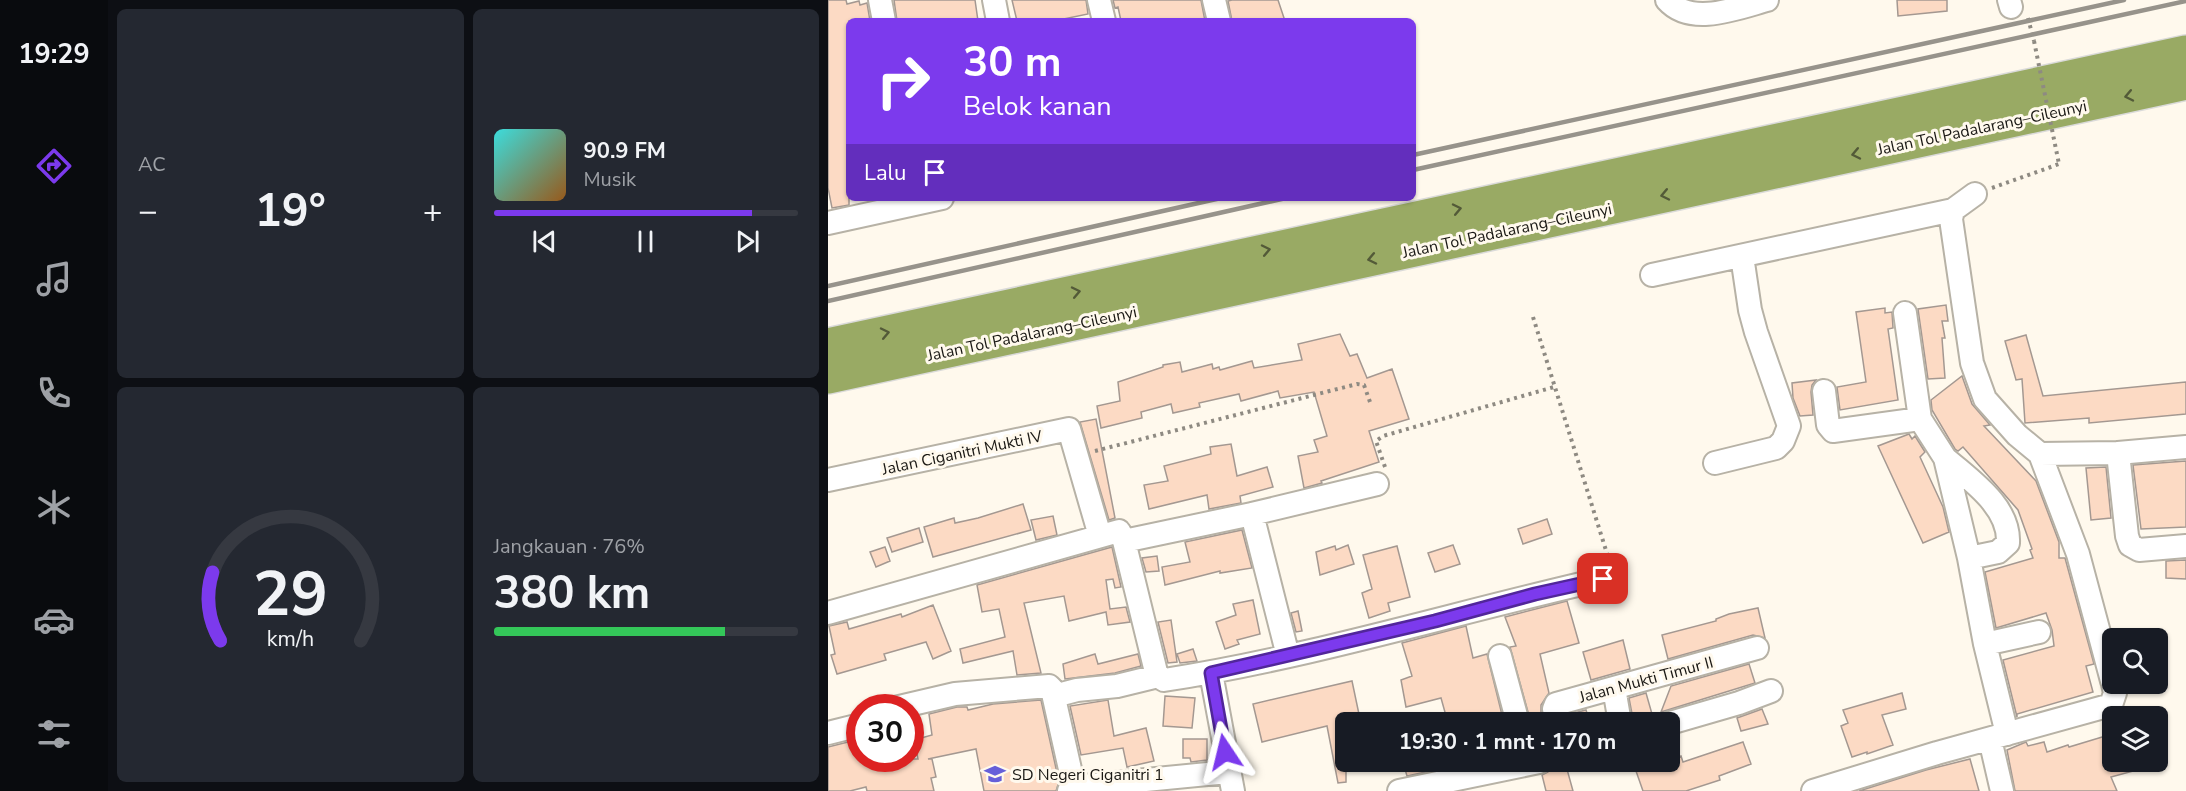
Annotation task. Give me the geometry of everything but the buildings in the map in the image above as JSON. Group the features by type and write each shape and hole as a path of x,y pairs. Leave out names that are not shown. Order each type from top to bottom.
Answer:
{"highway":[{"name":"Jalan Tol Padalarang–Cileunyi","path":"828,345 2186,52"},
{"name":"Jalan Tol Padalarang–Cileunyi","path":"828,377 2186,83"}],"street":[{"path":"880,0 883,18"},
{"path":"994,0 998,18"},
{"path":"1099,0 1103,18"},
{"path":"1214,0 1218,18"},
{"path":"1667,0 1691,15 1712,13 1767,0"},
{"path":"1652,275 1953,210 1983,192"},
{"path":"828,223 920,201"},
{"path":"1953,210 1952,233 1972,363 1985,399 2017,435 2040,454 2078,554 2102,644"},
{"path":"1715,463 1776,448 1783,441 1789,426 1756,332 1750,310 1742,256"},
{"path":"1905,313 1920,419 1945,458 1989,498 2004,516 2009,530 2008,543 1998,552 1969,558"},
{"path":"1824,391 1828,425 1833,431 1920,419"},
{"name":"Jalan Ciganitri Mukti IV","path":"828,480 1069,429 1077,455"},
{"path":"2040,454 2118,453 2186,447"},
{"path":"2118,453 2127,536 2130,545 2139,550 2186,546"},
{"path":"1077,455 1100,536"},
{"path":"1945,458 1969,558 1984,644 1998,736 2002,791"},
{"path":"1124,541 1377,484"},
{"path":"1252,514 1288,656"},
{"path":"828,613 1119,531 1124,541 1158,676 1164,680 1211,673 1288,656 1603,579"},
{"path":"1984,644 2039,632"},
{"name":"Jalan Mukti Timur II","path":"1555,712 1556,704 1757,648"},
{"path":"1500,657 1515,712"},
{"path":"924,701 955,694 1049,686 1054,696 1072,789 1230,781 1211,673"},
{"path":"1054,696 1077,690 1117,686 1158,676"},
{"path":"1614,688 1618,712"},
{"path":"1680,720 1771,691"},
{"path":"1813,791 2111,705 2115,694"},
{"path":"828,734 846,729"},
{"path":"1399,791 1489,772"}],"path":[{"path":"1983,192 2059,164 2034,41"},
{"path":"1533,317 1611,564 1611,573 1603,579"},
{"path":"1077,455 1358,384 1364,385 1370,402"},
{"path":"1377,484 1385,467 1376,443 1378,438 1401,429 1554,387"}],"railway":[{"path":"1416,154 2124,0"},
{"path":"1416,169 2186,1"},
{"path":"828,286 1208,201"},
{"path":"828,301 1273,201"}],"place":[{"name":"SD Negeri Ciganitri 1","path":"995,774"}],"route":[{"path":"1225,752 1211,673 1603,579"}]}
